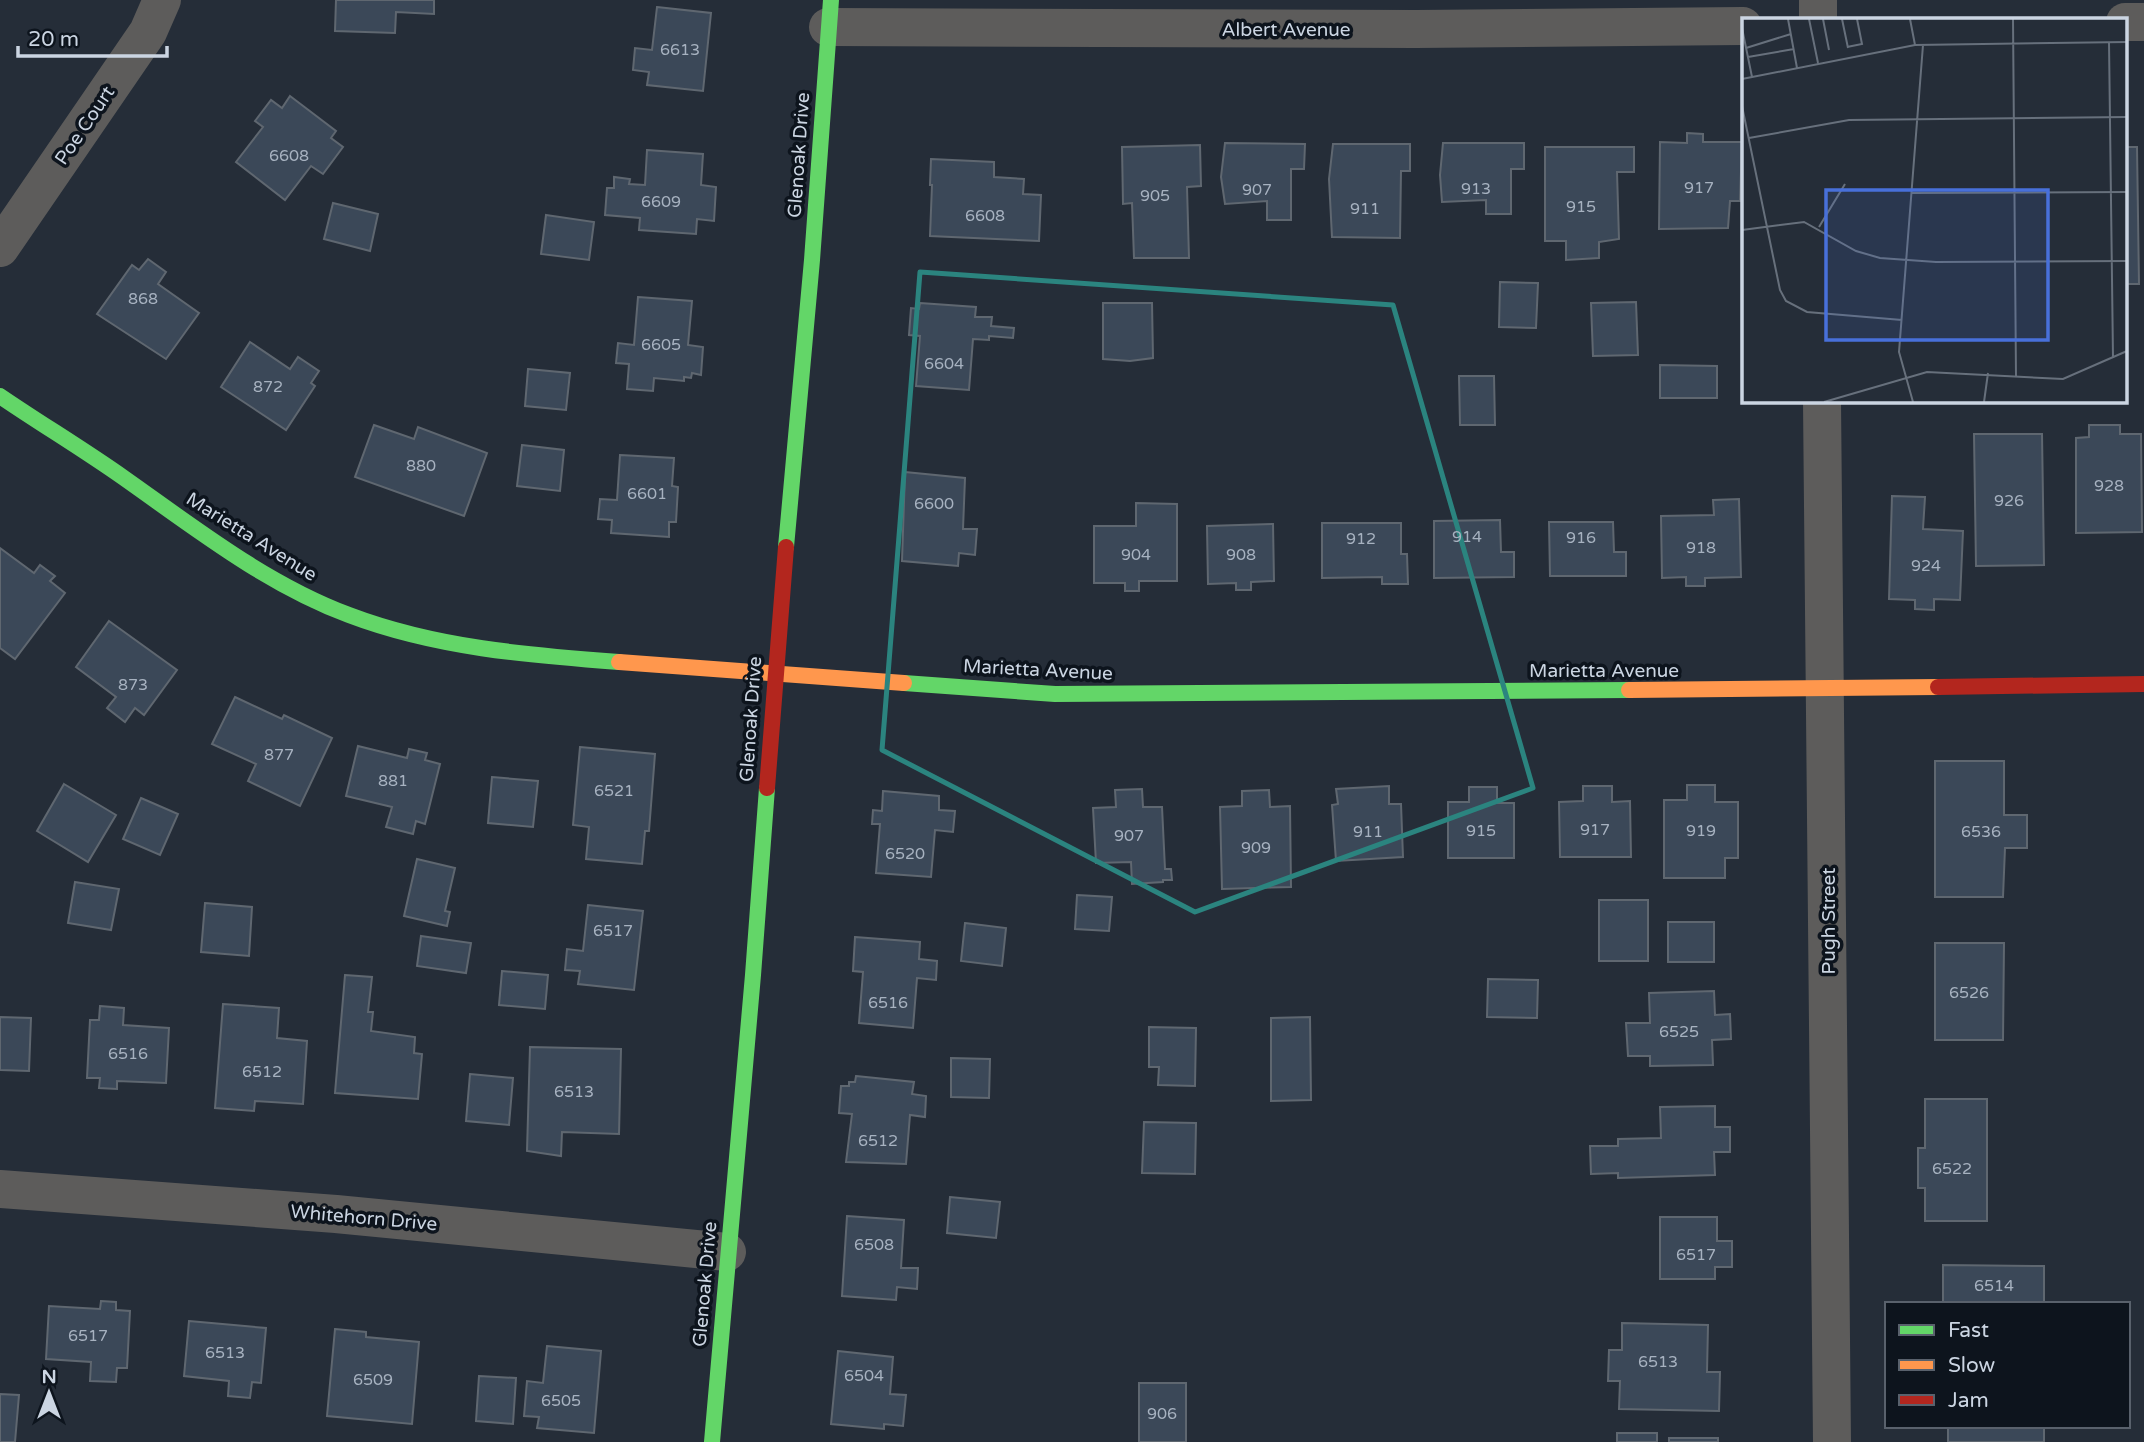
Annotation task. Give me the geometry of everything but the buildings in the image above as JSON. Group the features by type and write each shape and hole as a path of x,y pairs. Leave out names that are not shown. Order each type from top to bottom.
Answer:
{"street":[{"name":"Poe Court","path":"0,248 148,32 162,0"},
{"path":"1818,0 1818,18"},
{"name":"Albert Avenue","path":"829,13 1429,29 1742,26"},
{"name":"Glenoak Drive","path":"712,1442 812,260 829,13"},
{"path":"2126,22 2144,22"},
{"name":"Marietta Avenue","path":"0,396 121,476 219,546 284,585 347,614 447,644 517,654 1055,694 2144,684"},
{"name":"Pugh Street","path":"1822,402 1832,1442"},
{"name":"Whitehorn Drive","path":"0,1189 336,1214 727,1252"}],"highlighted area":[{"path":"920,272 1393,305 1533,788 1195,912 882,750"}],"traffic: fast":[{"path":"786,547 812,260 831,0"},
{"path":"0,396 109,467 232,554 318,602 382,626 448,643 516,653 619,662"},
{"path":"904,683 1055,694 1629,690"},
{"path":"712,1442 767,788"}],"traffic: slow":[{"path":"619,662 904,683"},
{"path":"1629,690 1938,687"}],"traffic: jam":[{"path":"767,788 786,547"},
{"path":"1938,687 2144,684"}]}
